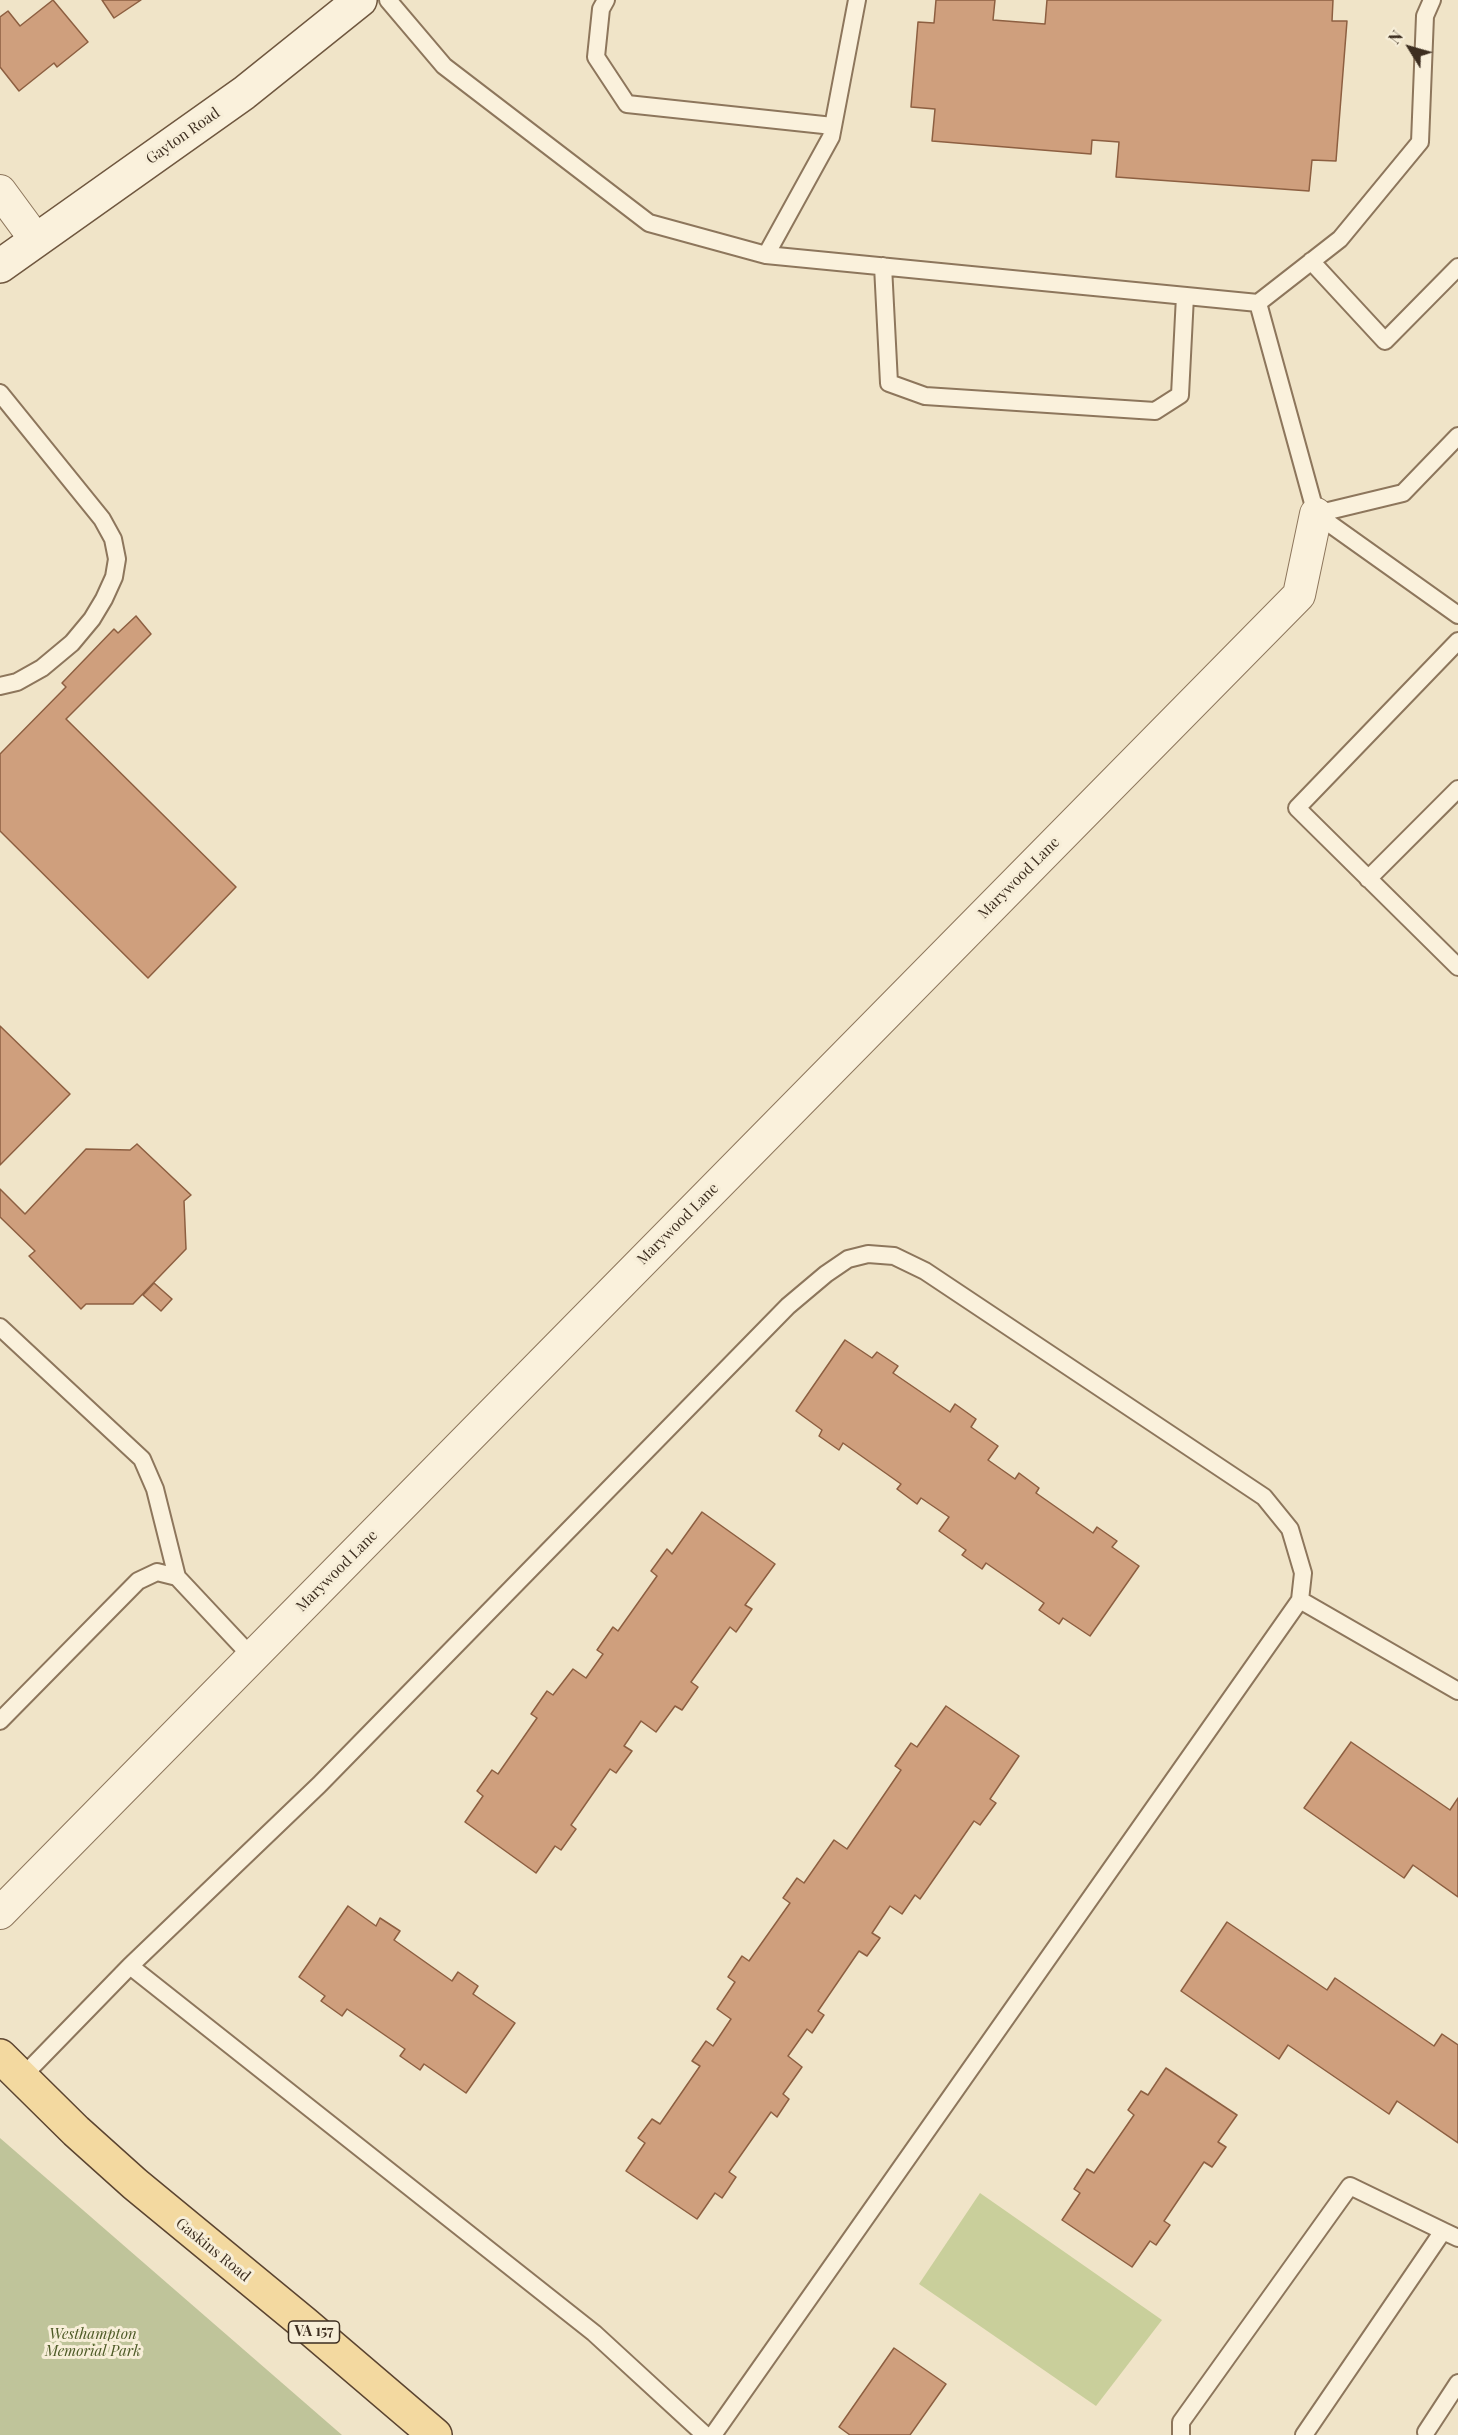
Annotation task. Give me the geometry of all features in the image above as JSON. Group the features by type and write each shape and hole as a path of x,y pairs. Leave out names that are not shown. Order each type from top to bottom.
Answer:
{"main road":[{"name":"Gaskins Road","path":"11,2066 76,2131 135,2184 435,2435"}],"street":[{"name":"Gayton Road","path":"0,266 244,93 360,0"},
{"path":"0,191 36,240"},
{"name":"Marywood Lane","path":"0,1912 1299,595 1316,514"}],"lane":[{"path":"388,0 444,66 649,223 766,255 1258,303 1340,239 1420,142 1425,16 1432,0"},
{"path":"606,0 601,9 596,57 627,104 833,126"},
{"path":"766,255 831,137 857,0"},
{"path":"1311,261 1385,341 1458,267"},
{"path":"883,266 889,383 925,396 1155,411 1180,395 1185,296"},
{"path":"1258,303 1316,514 1458,615"},
{"path":"0,393 102,519 113,539 117,559 114,577 104,599 92,619 72,643 42,668 17,682 0,686"},
{"path":"1316,514 1403,493 1458,436"},
{"path":"1458,641 1297,808 1458,967"},
{"path":"1368,879 1458,789"},
{"path":"11,2066 130,1966 319,1785 788,1306 848,1259 868,1254 894,1256 925,1271 1263,1497 1290,1529 1303,1573 1300,1600 713,2435"},
{"path":"0,1328 142,1459 155,1489 177,1577 252,1657"},
{"path":"0,1721 138,1581 157,1572 177,1577"},
{"path":"1300,1600 1458,1691"},
{"path":"130,1966 594,2333 705,2435"},
{"path":"1181,2435 1181,2422 1350,2186 1451,2235 1304,2435"},
{"path":"1426,2432 1458,2383"}],"green space":[{"name":"Westhampton Memorial Park","path":"0,2138 342,2435 0,2435"},
{"path":"980,2193 1162,2320 1096,2406 919,2284"}],"building":[{"path":"53,0 88,42 57,67 54,63 19,91 0,67 0,17 8,11 20,26"},
{"path":"102,0 141,0 114,18"},
{"path":"936,0 995,0 993,20 1045,24 1047,0 1333,0 1332,21 1347,21 1336,161 1312,160 1309,191 1116,177 1119,142 1092,140 1091,154 932,141 935,109 911,107 918,22 934,23"},
{"path":"136,616 151,634 66,719 236,887 148,978 0,831 0,754 66,687 62,683 114,629 118,633"},
{"path":"0,1026 70,1094 0,1165"},
{"path":"137,1144 191,1195 184,1201 186,1249 133,1304 86,1304 81,1309 29,1256 35,1251 0,1217 0,1189 25,1214 86,1149 130,1150"},
{"path":"154,1283 172,1299 161,1311 143,1295"},
{"path":"845,1340 872,1358 877,1352 898,1366 893,1373 950,1412 955,1404 976,1419 971,1427 998,1446 988,1460 1015,1479 1019,1473 1039,1488 1036,1493 1093,1533 1097,1527 1117,1541 1112,1547 1139,1566 1090,1636 1063,1618 1059,1624 1039,1610 1044,1603 986,1563 982,1569 962,1555 966,1550 939,1531 949,1517 921,1498 917,1504 897,1489 901,1484 843,1443 839,1450 819,1436 822,1430 796,1411"},
{"path":"702,1512 775,1564 745,1605 752,1609 736,1632 730,1627 691,1682 698,1687 682,1710 675,1706 656,1732 641,1721 624,1746 632,1751 616,1773 610,1769 571,1825 576,1829 561,1850 555,1846 536,1873 465,1822 483,1796 477,1791 492,1770 498,1774 537,1718 531,1714 547,1691 553,1695 573,1669 586,1678 603,1654 597,1650 613,1627 618,1631 657,1576 651,1571 667,1549 672,1554"},
{"path":"946,1706 1019,1756 990,1799 996,1803 980,1825 974,1821 920,1899 915,1895 902,1914 890,1906 872,1933 880,1938 867,1956 859,1951 818,2011 824,2015 812,2033 807,2029 788,2056 802,2067 783,2094 789,2099 777,2117 771,2112 729,2172 736,2177 722,2198 715,2193 697,2219 626,2171 645,2143 638,2138 652,2119 660,2124 700,2066 692,2061 706,2041 713,2046 731,2019 717,2009 735,1982 728,1977 742,1956 749,1961 790,1903 783,1898 797,1878 804,1883 834,1840 847,1849 901,1770 895,1766 911,1743 917,1747"},
{"path":"1351,1742 1450,1810 1458,1798 1458,1897 1413,1865 1404,1878 1304,1808"},
{"path":"348,1906 376,1926 380,1918 400,1931 394,1940 452,1981 458,1972 478,1986 473,1994 515,2023 466,2093 424,2064 420,2070 400,2056 405,2049 347,2009 342,2016 321,2001 325,1996 299,1977"},
{"path":"1227,1922 1327,1990 1335,1978 1434,2046 1442,2034 1458,2045 1458,2143 1397,2101 1389,2114 1288,2045 1279,2059 1181,1991"},
{"path":"1166,2068 1237,2115 1218,2142 1226,2147 1212,2167 1204,2162 1164,2221 1170,2225 1156,2245 1150,2241 1132,2267 1062,2220 1080,2193 1074,2189 1087,2169 1094,2173 1134,2115 1128,2110 1141,2091 1148,2095"},
{"path":"894,2348 946,2384 910,2435 850,2435 839,2427"}]}
